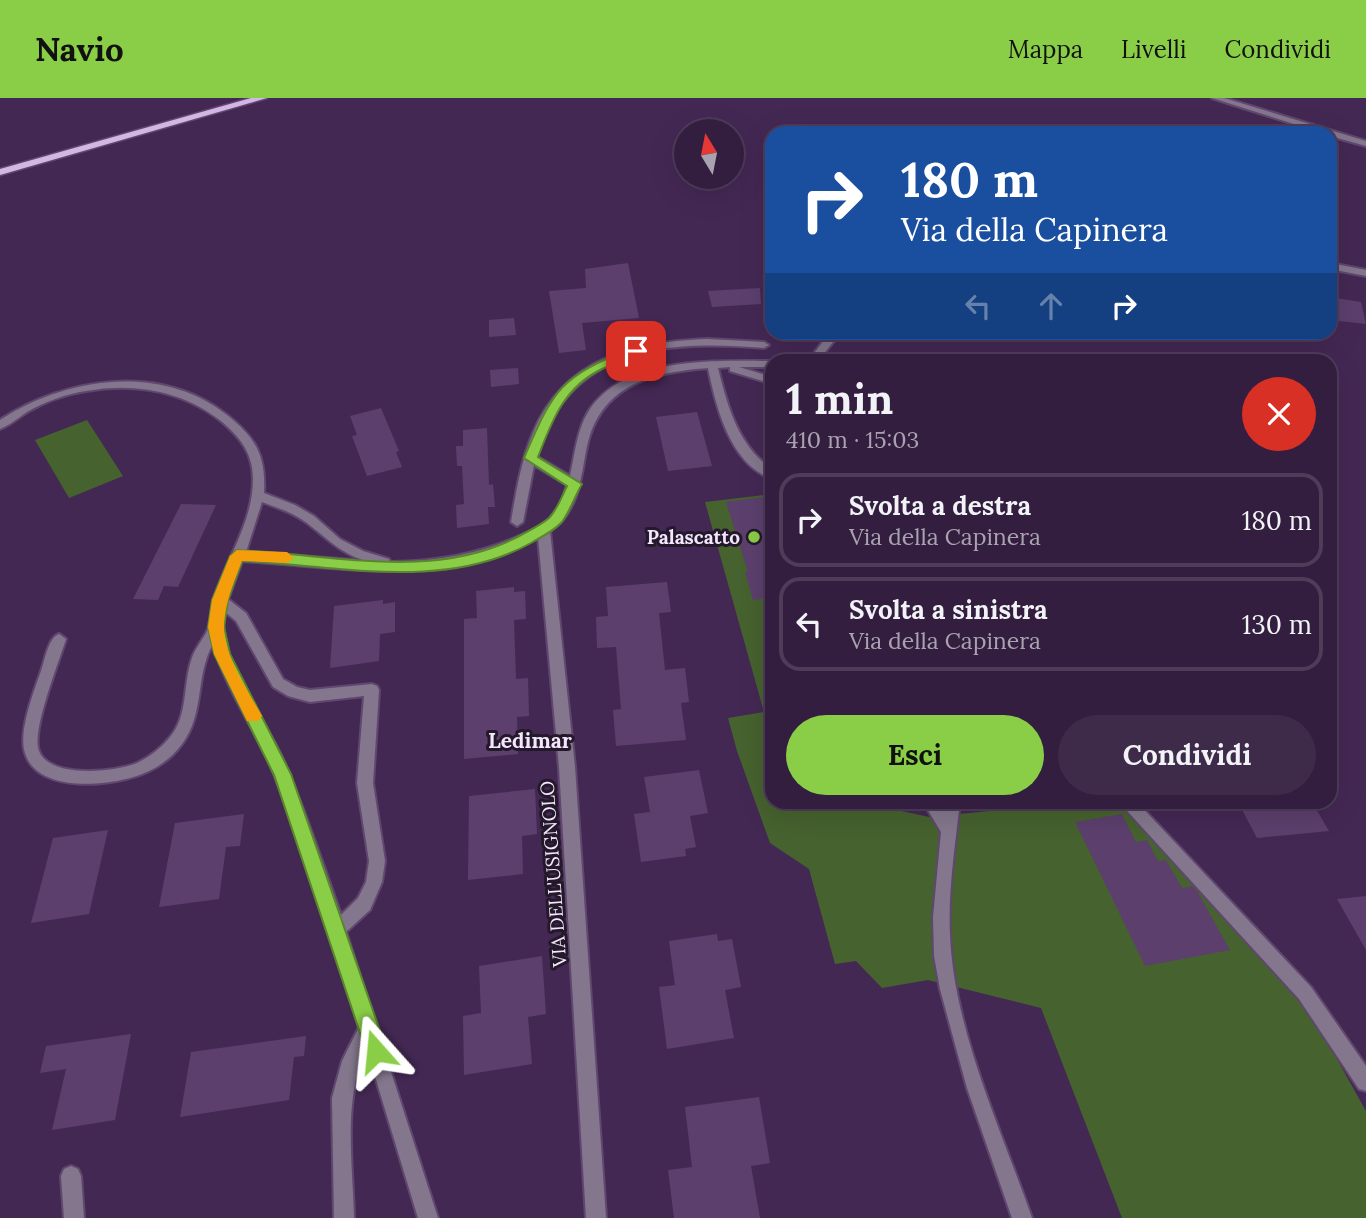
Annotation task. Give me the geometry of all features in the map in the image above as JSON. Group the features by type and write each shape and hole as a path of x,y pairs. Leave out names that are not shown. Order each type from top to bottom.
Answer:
{"main road":[{"path":"0,172 262,98"}],"street":[{"path":"1216,98 1307,126"},
{"path":"1337,135 1366,144"},
{"path":"1337,267 1366,273"},
{"path":"819,354 830,340"},
{"path":"517,522 530,458 553,405 571,384 622,355 681,342 764,345"},
{"path":"237,556 402,568 435,566 473,559 512,547 556,520 575,484 584,432 593,414 606,398 644,375 664,369 712,364 765,364"},
{"path":"712,364 765,379"},
{"path":"712,364 716,383 738,441 750,458 765,469"},
{"path":"0,425 37,404 101,385 134,384 166,388 197,398 225,417 249,442 259,470 259,496 220,600 216,627 199,659 187,718 178,740 161,756 137,770 104,777 71,778 48,770 33,754 31,732 59,639"},
{"path":"530,458 575,484"},
{"path":"259,496 291,508 310,519 336,542 358,554 402,568"},
{"name":"VIA DELL'USIGNOLO","path":"544,529 567,767 596,1218"},
{"path":"220,600 241,617 278,683 293,692 310,696 372,690 365,783 377,861 376,872 363,904 336,931"},
{"path":"216,627 222,654 282,774 369,1027 428,1218"},
{"path":"935,809 949,832"},
{"path":"951,809 942,897 943,955 954,1016 1021,1218"},
{"path":"1134,809 1306,993 1366,1082"},
{"path":"344,1218 342,1098 351,1061 369,1027"},
{"path":"71,1176 74,1218"}],"green space":[{"path":"87,420 123,476 69,498 35,440"},
{"path":"765,495 765,809 897,809 929,817 999,809 1125,809 1294,991 1314,1018 1366,1111 1366,1218 1122,1218 1041,1008 928,980 882,988 856,961 835,964 809,869 770,843 737,751 728,718 764,712 705,502"}],"building":[{"path":"628,263 639,318 582,323 586,350 559,353 549,291 586,288 585,269"},
{"path":"760,288 761,304 712,307 708,291"},
{"path":"1337,298 1361,302 1366,324 1337,321"},
{"path":"514,318 516,335 489,337 489,320"},
{"path":"518,368 519,384 491,387 490,370"},
{"path":"381,408 399,451 396,452 402,467 367,476 352,436 357,435 350,416"},
{"path":"697,412 712,466 668,471 656,417"},
{"path":"487,428 489,485 493,484 495,507 488,507 489,524 457,528 456,505 464,504 462,466 457,466 456,446 463,446 463,430"},
{"name":"Palascatto","path":"765,497 765,599 753,600 745,572 748,572 726,502"},
{"path":"181,504 216,505 178,587 164,586 158,600 133,599"},
{"path":"667,582 671,612 659,613 665,670 685,668 689,702 681,703 686,740 616,746 613,710 621,709 616,647 597,648 596,617 608,616 606,587"},
{"path":"514,587 514,592 525,591 526,619 514,620 516,679 528,678 529,716 517,717 518,754 464,759 464,619 477,618 476,591"},
{"path":"383,600 383,604 395,602 395,632 380,634 379,661 330,668 334,606"},
{"path":"699,770 708,813 690,816 696,847 685,849 686,856 641,862 634,814 650,812 644,777"},
{"path":"535,789 537,834 522,836 523,874 468,880 469,796"},
{"path":"1242,809 1316,809 1329,831 1257,838"},
{"path":"244,814 240,846 226,847 219,899 159,907 175,823"},
{"path":"1122,814 1136,842 1147,840 1158,861 1166,860 1182,888 1192,886 1197,891 1230,950 1145,966 1075,822"},
{"path":"108,830 89,914 31,923 53,838"},
{"path":"1366,896 1366,950 1337,899"},
{"path":"717,934 718,941 732,939 741,987 725,990 734,1038 667,1049 659,987 675,985 669,941"},
{"path":"542,956 546,1014 528,1017 532,1064 464,1075 463,1016 481,1013 479,966"},
{"path":"131,1034 115,1120 52,1130 66,1069 40,1073 46,1046"},
{"path":"306,1036 304,1056 294,1057 289,1100 180,1117 191,1052"},
{"path":"759,1097 770,1163 751,1166 760,1218 674,1218 668,1170 692,1167 685,1107"}],"slow traffic":[{"path":"253,716 222,654 216,627 220,600 237,556 287,558"}],"place":[{"name":"Palascatto","path":"754,537"}],"district":[{"name":"Ledimar","path":"530,740"}],"route":[{"path":"376,1051 282,774 222,654 216,627 220,600 237,556 293,558 349,566 435,566 473,559 512,547 544,529 556,520 575,484 530,458 553,405 571,384 595,368 636,351"}]}
